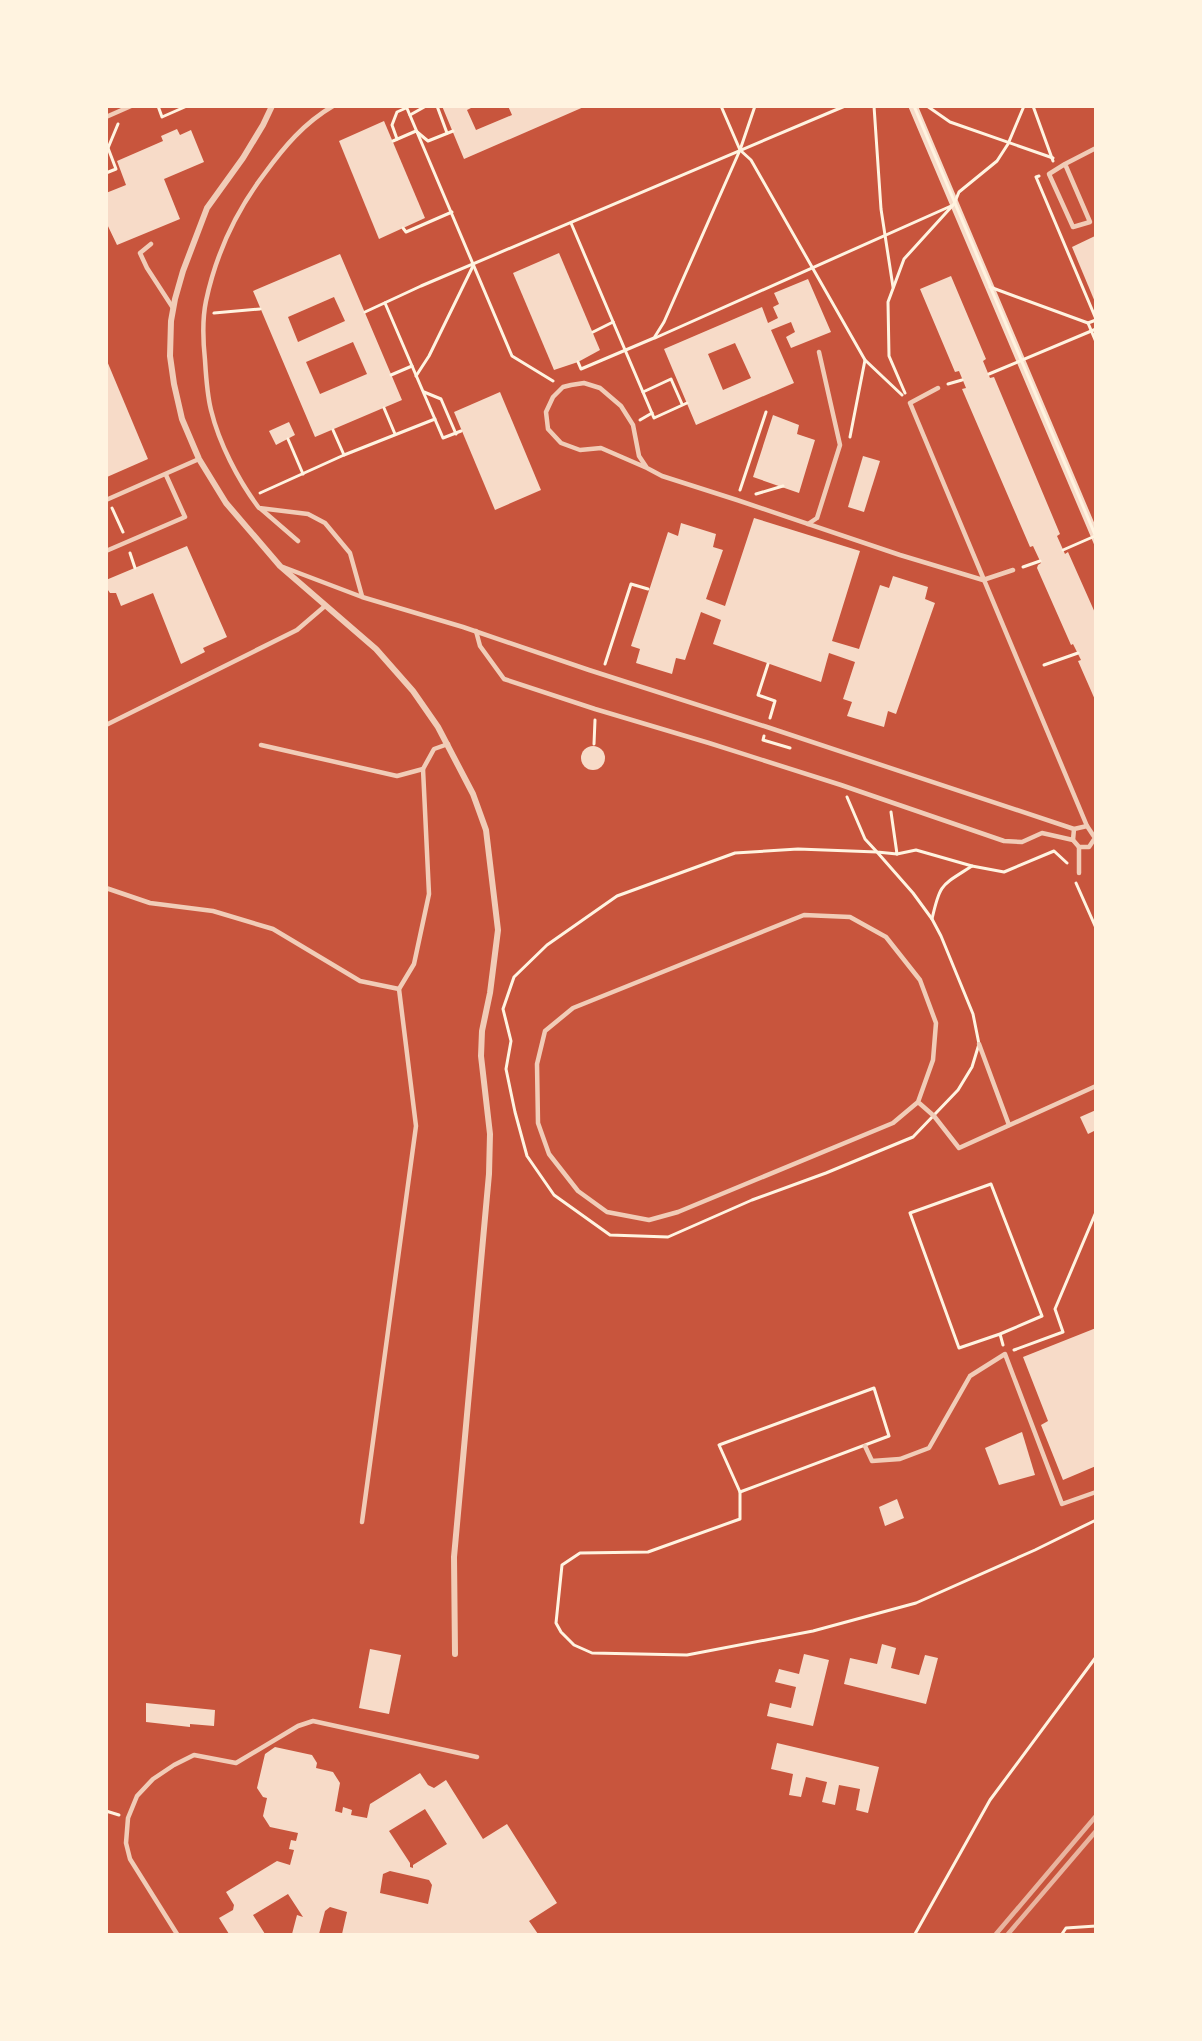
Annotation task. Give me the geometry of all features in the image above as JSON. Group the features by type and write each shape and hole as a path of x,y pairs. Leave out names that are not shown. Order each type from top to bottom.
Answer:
{"street":[{"path":"272,106 243,158 207,208 183,271 173,308 170,356 182,419 199,459 226,503 280,566 376,650 413,691 448,744 473,794 486,830 498,930 490,993 482,1031 481,1056 490,1134 489,1174 454,1557 455,1654"}],"lane":[{"path":"106,117 132,106"},
{"path":"298,541 259,508 230,459 211,409 203,343 204,313 224,241 253,189 285,146 315,117 333,106"},
{"path":"1065,164 1090,222 1072,228 1049,174 1065,164 1095,148"},
{"path":"151,244 140,253 173,308"},
{"path":"808,524 817,518 840,445 819,351"},
{"path":"647,468 639,456 633,425 621,406 600,388 584,383 562,387 553,397 546,412 548,429 561,443 580,450 601,448 662,476 983,580 1013,570"},
{"path":"938,388 910,403 1087,826 1095,838 1089,847 1079,847"},
{"path":"106,500 199,459"},
{"path":"106,551 185,517 166,475"},
{"path":"259,508 308,514 325,523 350,553 362,597"},
{"path":"280,566 362,597 476,631 1074,829 1087,826"},
{"path":"106,725 297,630 325,606"},
{"path":"476,631 480,646 504,679 841,785 1004,841 1022,842 1042,833 1073,840 1079,847 1079,873"},
{"path":"362,1522 416,1126 399,989 414,964 429,894 423,769 434,749 448,744"},
{"path":"261,745 397,776 423,769"},
{"path":"1073,840 1074,829"},
{"path":"106,888 150,903 213,911 273,929 360,981 399,989"},
{"path":"804,915 850,917 886,937 920,980 932,1012 936,1023 933,1060 918,1102 893,1123 678,1212 649,1220 607,1212 578,1191 549,1154 538,1123 537,1064 545,1030 573,1008 804,915"},
{"path":"979,1044 1009,1125"},
{"path":"918,1102 934,1116 959,1148 1095,1086"},
{"path":"865,1446 872,1461 900,1459 929,1448 970,1376 1005,1354 1062,1504 1095,1492"},
{"path":"177,1935 130,1859 126,1843 128,1818 137,1796 153,1779 174,1765 194,1755 236,1763 298,1726 313,1721 477,1757"}],"path":[{"path":"158,106 162,117 187,106"},
{"path":"410,115 426,106"},
{"path":"437,106 447,133"},
{"path":"721,106 740,150 751,160 865,360 910,403"},
{"path":"654,338 664,322 740,150 755,106"},
{"path":"365,312 845,106"},
{"path":"874,106 881,209 893,288"},
{"path":"914,106 1095,537 1064,550"},
{"path":"927,106 951,122 1052,158"},
{"path":"910,403 889,356 888,302 904,258 954,204 959,192 997,161 1008,144 1024,106"},
{"path":"416,131 395,140 392,125 397,112 406,107 410,115 512,356 562,387"},
{"path":"107,149 123,110"},
{"path":"416,131 428,141 453,131"},
{"path":"106,143 116,169 106,173"},
{"path":"578,362 581,369 625,352 954,204"},
{"path":"403,228 406,232 452,212"},
{"path":"571,223 654,418 684,403 671,379 643,392"},
{"path":"416,376 429,356 474,265"},
{"path":"990,287 1088,324 1095,342"},
{"path":"385,303 443,438 461,431"},
{"path":"204,313 260,309"},
{"path":"1088,324 1095,320"},
{"path":"593,332 613,322"},
{"path":"989,374 1095,329"},
{"path":"840,445 848,448 865,360"},
{"path":"391,375 412,366"},
{"path":"938,388 962,380"},
{"path":"422,391 441,399 456,434"},
{"path":"384,408 395,435"},
{"path":"737,500 766,412"},
{"path":"251,497 435,419"},
{"path":"333,430 344,456"},
{"path":"288,439 303,474"},
{"path":"737,500 783,486"},
{"path":"1013,570 1040,561"},
{"path":"602,674 631,584 648,590"},
{"path":"1044,664 1078,653"},
{"path":"758,695 768,664"},
{"path":"594,744 595,709"},
{"path":"841,785 865,838 877,852 913,893 932,919 949,954 973,1014 979,1044 972,1067 958,1090 913,1137 826,1173 752,1200 668,1237 610,1235 554,1196 527,1156 515,1112 506,1069 511,1041 503,1009 514,977 547,945 617,897 735,853 798,849 877,852 897,854 916,850 972,866 1004,872 1054,851 1067,863 1071,871"},
{"path":"889,801 897,854"},
{"path":"932,919 938,894 944,884 972,866"},
{"path":"1075,879 1095,927"},
{"path":"991,1184 1042,1316 1000,1334 959,1348 910,1213 991,1184"},
{"path":"1000,1334 1005,1354 1063,1332 1055,1309 1095,1212"},
{"path":"740,1492 889,1436 874,1388 719,1445 740,1492 740,1519 648,1552 580,1553 562,1565 556,1623 561,1632 574,1645 592,1653 687,1654 813,1631 916,1603 1035,1550 1095,1520"},
{"path":"915,1935 990,1800 1095,1657"},
{"path":"1062,1935 1066,1928 1095,1926"}],"building":[{"path":"442,106 475,106 467,110 476,130 512,115 508,106 586,106 464,159"},
{"path":"908,106 918,106 1096,527 1096,549"},
{"path":"384,121 425,218 379,239 339,141"},
{"path":"177,129 180,135 191,130 204,162 164,179 180,219 117,245 106,222 106,193 126,185 117,161 163,141 161,136"},
{"path":"1095,236 1095,302 1072,247"},
{"path":"559,253 600,350 578,362 554,370 513,273"},
{"path":"340,254 402,400 315,437 253,291","holes":["334,297 345,321 298,342 288,317","353,342 367,374 320,394 306,362"]},
{"path":"951,276 986,359 983,361 990,378 994,377 1060,534 1057,536 1065,554 1068,552 1096,615 1096,702 1078,661 1081,660 1073,644 1071,645 1037,568 1041,563 1033,546 1030,547 962,389 966,388 959,371 955,372 920,289"},
{"path":"808,279 831,332 791,348 786,337 795,332 791,322 771,330 794,383 696,425 664,349 762,307 768,323 778,318 773,307 779,304 774,293","holes":["735,343 751,378 723,390 708,354"]},
{"path":"107,361 148,459 107,477"},
{"path":"500,392 541,490 495,510 454,412"},
{"path":"773,415 799,425 797,434 815,440 799,493 753,477"},
{"path":"289,422 295,435 276,445 269,431"},
{"path":"863,456 880,461 864,512 848,507"},
{"path":"754,518 860,551 832,641 859,649 880,585 889,588 893,576 928,587 925,599 935,603 896,714 888,711 884,727 847,716 852,702 843,699 855,662 829,653 821,682 713,644 721,620 701,612 685,660 676,658 672,674 636,663 640,649 631,646 668,532 678,536 681,523 716,534 713,547 723,550 706,599 725,606"},
{"path":"187,546 227,637 203,648 205,652 181,664 153,593 121,606 116,593 110,593 106,587 106,580"},
{"path":"593,746 602,749 605,758 602,767 593,770 584,767 581,758 584,749"},
{"path":"1096,1110 1096,1130 1088,1134 1080,1117"},
{"path":"1096,1328 1096,1466 1063,1480 1041,1425 1048,1421 1023,1357"},
{"path":"1022,1432 1035,1475 999,1485 985,1448"},
{"path":"897,1499 904,1518 885,1526 879,1507"},
{"path":"882,1644 896,1648 891,1668 919,1675 925,1655 938,1658 926,1704 844,1684 850,1658 877,1664"},
{"path":"370,1649 401,1655 389,1714 359,1708"},
{"path":"804,1654 829,1660 813,1726 767,1716 770,1703 791,1708 796,1687 775,1682 779,1669 799,1674"},
{"path":"146,1703 215,1710 214,1726 190,1724 190,1727 146,1722"},
{"path":"777,1743 879,1767 868,1813 856,1810 860,1789 839,1785 835,1805 822,1802 827,1782 806,1777 801,1797 789,1795 793,1774 771,1769"},
{"path":"275,1747 312,1755 317,1763 316,1768 333,1772 340,1783 335,1811 342,1813 343,1807 352,1810 351,1815 367,1818 370,1804 420,1773 428,1785 434,1788 446,1780 483,1839 507,1824 557,1903 529,1921 538,1934 342,1934 347,1912 330,1907 325,1911 319,1934 292,1934 297,1915 303,1917 288,1894 253,1915 265,1934 229,1934 219,1918 233,1910 234,1905 226,1892 277,1861 290,1865 294,1850 289,1849 291,1840 296,1841 298,1833 270,1827 263,1816 267,1798 263,1797 257,1788 265,1754","holes":["425,1809 447,1844 413,1865 413,1868 410,1867 410,1863 389,1831","390,1871 429,1880 432,1885 428,1904 380,1893 383,1874"]}],"railway":[{"path":"996,1934 1096,1816"},
{"path":"1008,1934 1096,1831"}]}
